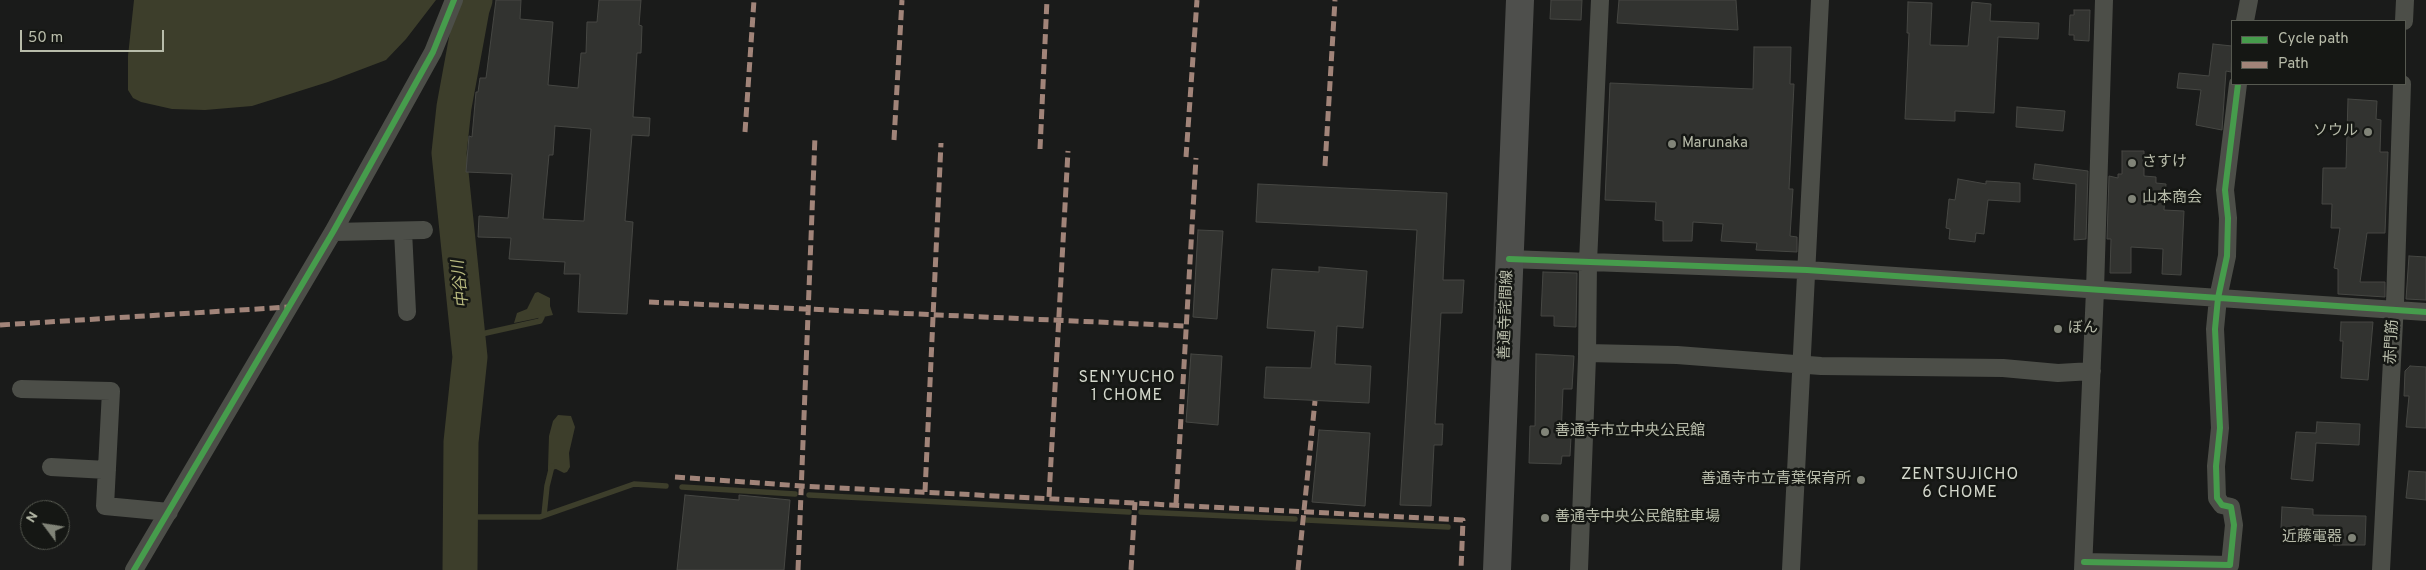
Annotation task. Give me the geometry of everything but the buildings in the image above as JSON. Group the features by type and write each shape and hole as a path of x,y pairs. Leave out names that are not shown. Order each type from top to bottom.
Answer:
{"main road":[{"name":"善通寺詫間線","path":"1497,570 1520,0"}],"street":[{"path":"134,570 333,232 433,52 454,0"},
{"path":"1579,570 1588,353 1588,262 1600,0"},
{"path":"1791,570 1820,0"},
{"path":"2104,0 2092,371 2083,566 2230,565 2234,525 2231,507 2222,505 2217,498 2216,466 2220,428 2215,329 2218,298 2227,256 2228,218 2225,181 2238,85"},
{"path":"2245,20 2249,0"},
{"path":"2404,0 2404,20"},
{"name":"赤門筋","path":"2381,570 2395,309 2402,85"},
{"path":"404,230 407,312"},
{"path":"333,232 424,230"},
{"path":"1509,259 1807,270 2395,309 2422,315"},
{"path":"1588,353 1677,355 1802,365 2003,368 2058,373 2092,371"},
{"path":"21,389 111,391 105,506 169,512"},
{"path":"51,467 107,470"}],"shaded area":[{"path":"134,0 436,0 406,39 386,60 328,82 252,106 205,110 172,109 141,102 133,98 128,90 128,56"},
{"path":"538,292 550,298 553,315 514,323 517,313 527,309 535,293"},
{"path":"558,415 571,416 575,427 569,453 570,467 564,473 556,469 548,471 549,436 553,421"}],"waterway":[{"name":"中谷川","path":"460,570 461,442 470,357 449,153 454,107 475,0"},
{"path":"468,337 540,321 542,317"},
{"path":"544,515 547,486 552,466"},
{"path":"459,517 540,517 634,484 666,486"},
{"path":"682,487 795,494"},
{"path":"809,495 1129,512"},
{"path":"1141,512 1295,519"},
{"path":"1306,520 1448,527"}],"marked path":[{"path":"745,132 754,0"},
{"path":"894,140 902,0"},
{"path":"1040,149 1047,0"},
{"path":"1186,157 1197,0"},
{"path":"1325,166 1335,0"},
{"path":"798,570 815,136"},
{"path":"925,492 941,143"},
{"path":"1049,497 1068,151"},
{"path":"1176,504 1196,158"},
{"path":"649,302 1186,326"},
{"path":"0,325 289,307"},
{"path":"1298,570 1315,401"},
{"path":"675,477 802,486 1463,520 1461,570"},
{"path":"1131,570 1135,502"}],"cycle path":[{"path":"134,570 333,232 433,52 454,0"},
{"path":"2084,562 2230,565 2234,525 2231,507 2222,505 2217,498 2216,466 2220,428 2215,329 2218,298 2227,256 2228,218 2225,190 2238,85"},
{"path":"1509,259 1807,270 2426,312"}],"place":[{"name":"ソウル","path":"2368,132"},
{"name":"Marunaka","path":"1672,144"},
{"name":"さすけ","path":"2132,163"},
{"name":"山本商会","path":"2132,199"},
{"name":"ぼん","path":"2058,329"},
{"name":"善通寺市立中央公民館","path":"1545,432"},
{"name":"善通寺市立青葉保育所","path":"1861,480"},
{"name":"善通寺中央公民館駐車場","path":"1545,518"},
{"name":"近藤電器","path":"2352,538"}],"district":[{"name":"SEN'YUCHO 1 CHOME","path":"1127,388"},
{"name":"ZENTSUJICHO 6 CHOME","path":"1960,485"}]}
